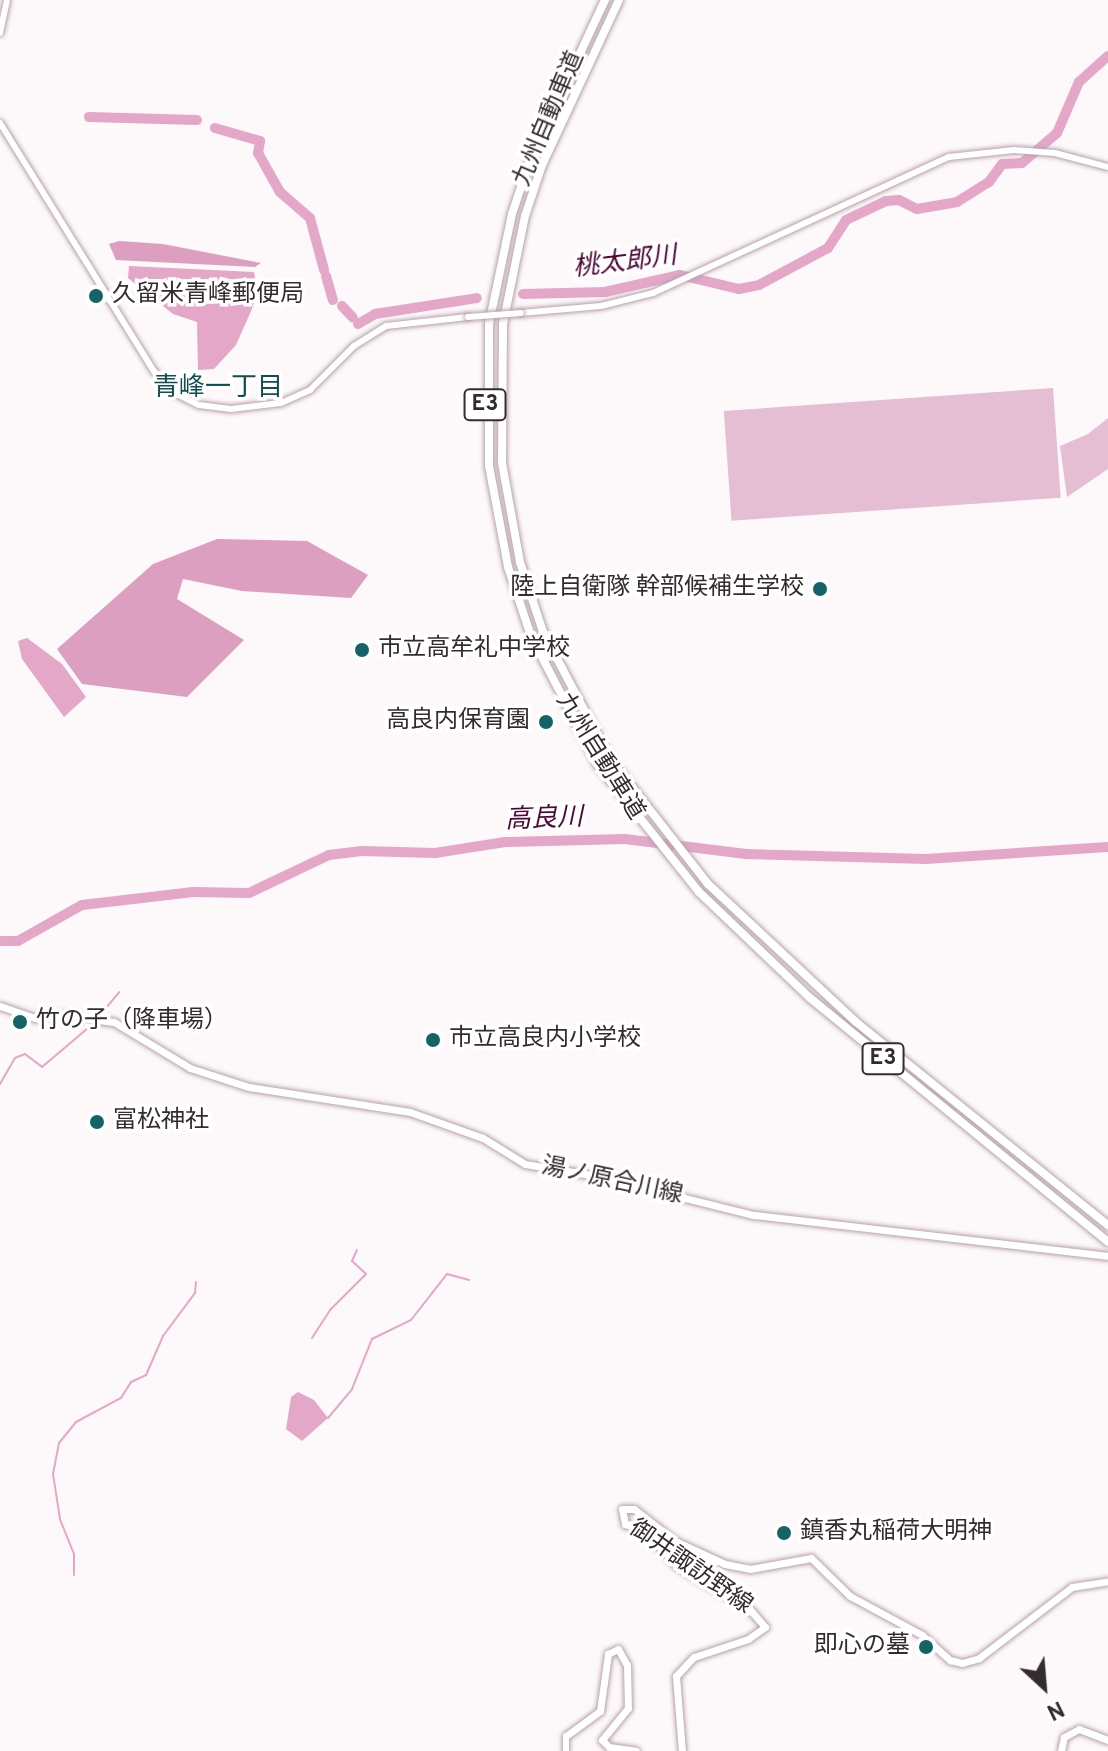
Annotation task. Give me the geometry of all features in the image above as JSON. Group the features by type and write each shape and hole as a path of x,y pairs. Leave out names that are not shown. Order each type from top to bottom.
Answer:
{"highway":[{"name":"九州自動車道","path":"605,0 555,98 512,214 489,324 485,423 496,514 518,600 571,720 624,802 671,861 810,998 1108,1242"},
{"name":"九州自動車道","path":"619,0 569,97 525,216 503,324 499,421 509,512 539,620 582,713 633,794 684,857 819,990 1108,1225"}],"main road":[{"name":"湯ノ原合川線","path":"0,1006 35,1018 64,1015 114,1022 190,1068 249,1087 410,1112 483,1138 525,1164 597,1176 754,1215 1108,1256"},
{"name":"御井諏訪野線","path":"682,1751 676,1676 694,1657 748,1639 765,1627 755,1613 676,1565 645,1531 625,1524 622,1509 634,1509 675,1541 725,1564 750,1569 811,1558 868,1609 922,1635 950,1660 962,1663 979,1658 1072,1587 1108,1581"},
{"path":"566,1736 600,1711 608,1654 618,1649 627,1665 628,1708 602,1740 609,1747 636,1751"},
{"path":"1061,1751 1064,1737 1079,1729 1108,1740"}],"street":[{"path":"0,33 7,0"},
{"path":"0,123 154,371 173,392 199,405 231,409 281,403 310,390 354,346 386,326 601,306 674,285 909,171 949,157 1014,150 1108,167"},
{"path":"566,1736 566,1751"}],"shaded area":[{"path":"119,241 163,244 261,263 255,267 116,260 109,244"},
{"path":"129,266 254,272 257,289 252,309 236,345 214,369 198,370 197,322 173,314 128,278"},
{"path":"1053,388 1061,498 731,521 724,411"},
{"path":"1108,418 1108,469 1067,497 1060,446 1088,434"},
{"path":"217,539 307,541 368,575 351,598 242,591 183,579 177,599 244,640 187,697 82,684 57,649 153,564"},
{"path":"27,638 62,664 86,697 64,717 22,659 18,641"},
{"path":"298,1392 314,1400 328,1418 302,1441 286,1429 291,1397"}],"waterway":[{"name":"桃太郎川","path":"523,294 605,292 680,275 739,289 759,285 828,248 846,220 886,201 899,200 917,209 957,202 989,182 1002,164 1022,163 1057,133 1079,82 1108,56"},
{"name":"桃太郎川","path":"89,117 197,120"},
{"name":"桃太郎川","path":"215,128 260,141 258,153 280,192 310,218 324,270"},
{"name":"桃太郎川","path":"326,276 333,300"},
{"name":"桃太郎川","path":"358,324 375,314 477,298"},
{"name":"桃太郎川","path":"342,306 353,318"},
{"name":"高良川","path":"0,941 18,941 82,905 193,892 249,893 329,855 362,851 435,853 505,842 625,839 746,854 926,859 1108,847"},
{"path":"100,1015 119,992"},
{"path":"0,1084 15,1058 25,1054 42,1067 94,1023"},
{"path":"312,1338 330,1310 366,1274 352,1261 357,1250"},
{"path":"328,1418 352,1389 372,1339 411,1320 447,1274 469,1280"},
{"path":"74,1575 74,1554 60,1519 53,1474 59,1443 76,1422 121,1398 131,1382 146,1375 163,1336 195,1293 196,1282"}],"place":[{"name":"久留米青峰郵便局","path":"96,296"},
{"name":"陸上自衛隊 幹部候補生学校","path":"820,589"},
{"name":"市立高牟礼中学校","path":"362,650"},
{"name":"高良内保育園","path":"546,722"},
{"name":"竹の子（降車場）","path":"20,1022"},
{"name":"市立高良内小学校","path":"433,1040"},
{"name":"富松神社","path":"97,1122"},
{"name":"鎮香丸稲荷大明神","path":"784,1533"},
{"name":"即心の墓","path":"926,1647"}],"district":[{"name":"青峰一丁目","path":"218,389"}]}
